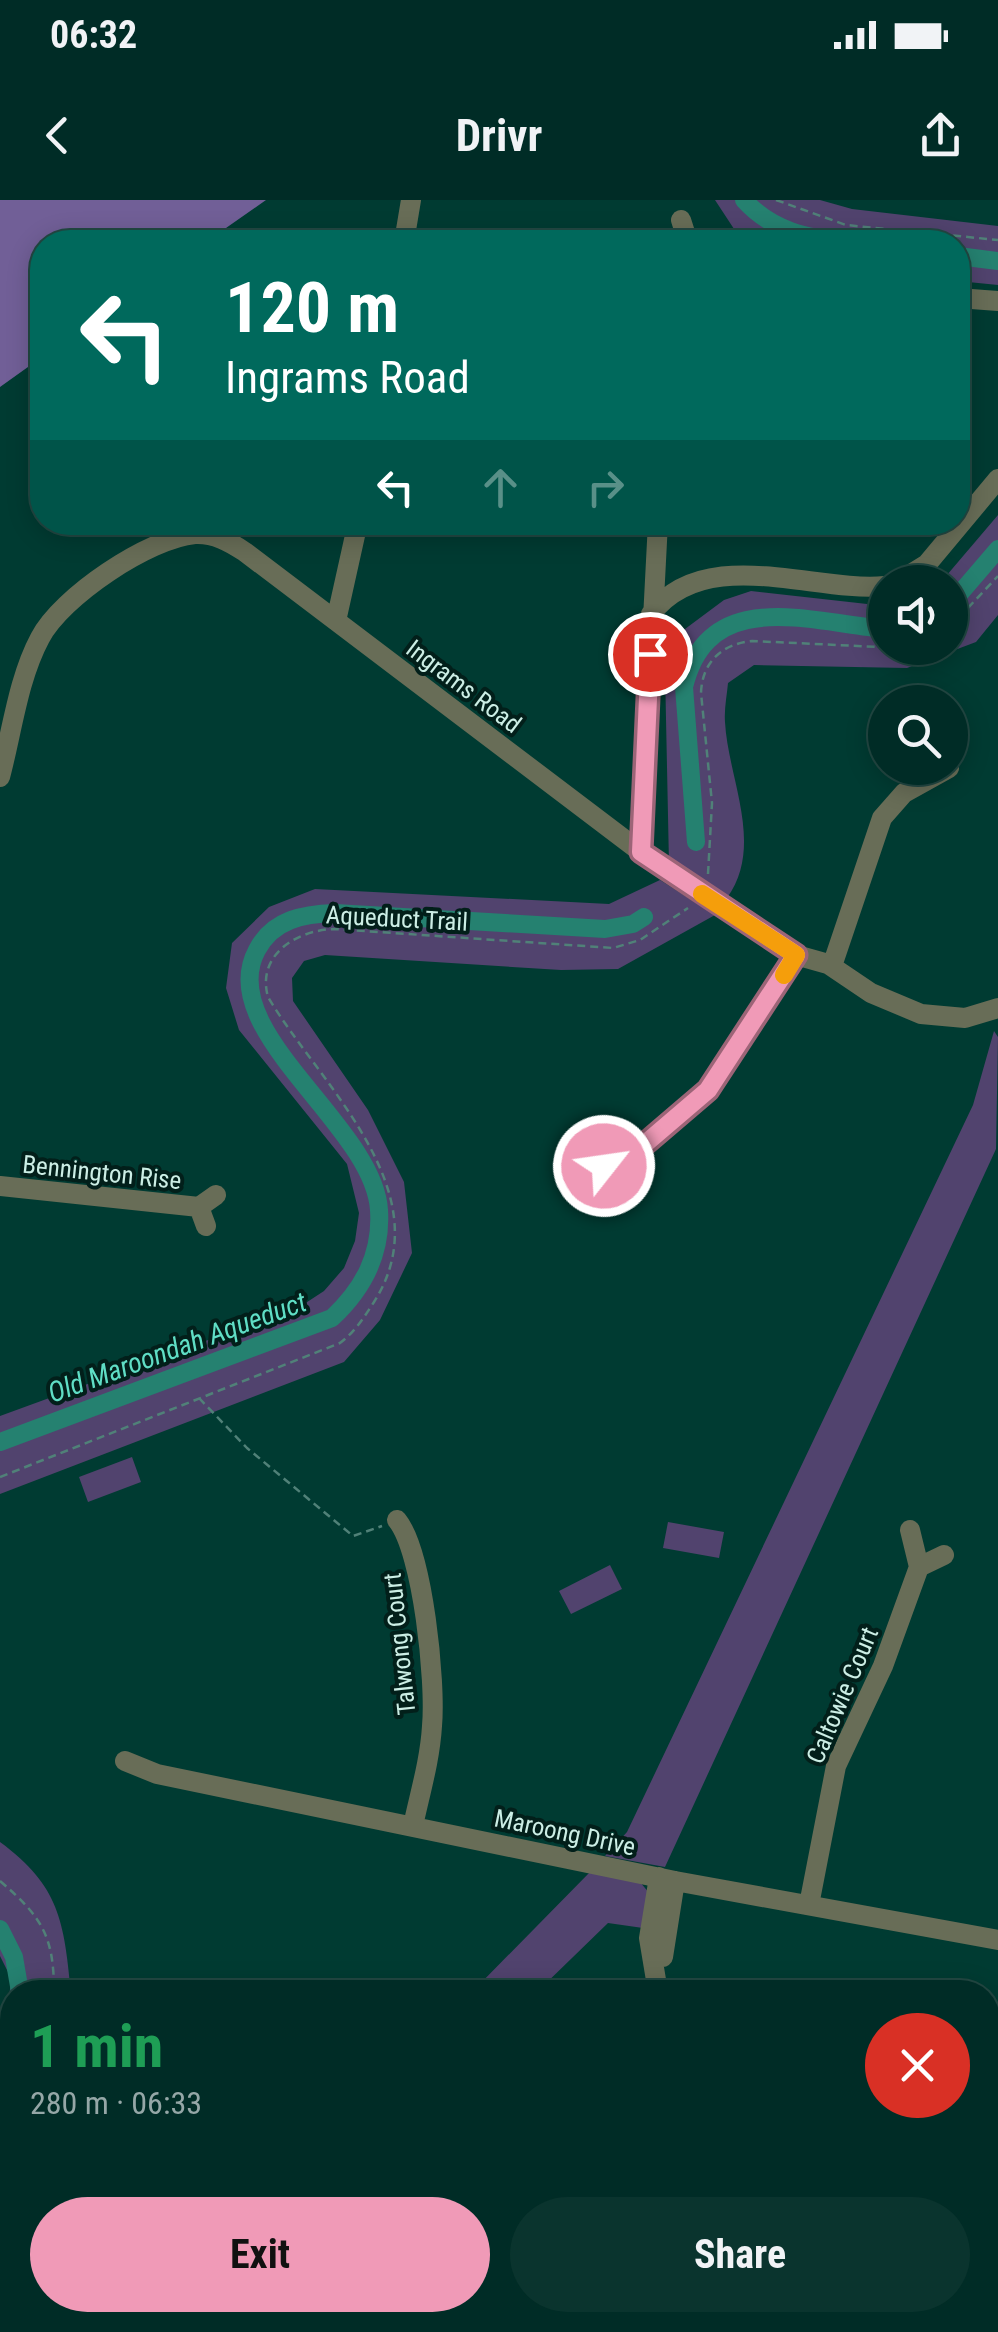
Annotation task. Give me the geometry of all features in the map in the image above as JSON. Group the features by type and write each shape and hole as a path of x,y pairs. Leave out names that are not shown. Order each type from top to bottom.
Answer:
{"street":[{"path":"406,230 411,200"},
{"path":"681,220 684,230"},
{"path":"970,299 998,301"},
{"path":"970,512 998,478"},
{"name":"Ingrams Road","path":"0,777 30,660 45,629 88,588 159,544 190,535"},
{"name":"Ingrams Road","path":"199,535 224,540 336,620 641,852 796,955 832,966 871,993 921,1014 954,1018 997,1011"},
{"path":"336,620 355,535"},
{"path":"641,852 657,535"},
{"path":"925,565 951,535"},
{"path":"651,614 675,592 740,575 868,585"},
{"path":"832,966 882,818 904,792 917,785"},
{"path":"604,1166 632,1155 708,1090 796,955"},
{"name":"Bennington Rise","path":"0,1186 207,1209"},
{"name":"Talwong Court","path":"397,1520 416,1556 432,1694 432,1736 414,1826"},
{"path":"910,1530 920,1567 944,1554"},
{"name":"Caltowie Court","path":"809,1905 836,1766 883,1666 920,1567"},
{"name":"Maroong Drive","path":"125,1761 157,1774 667,1879 998,1940"},
{"path":"656,1980 649,1938 667,1879"},
{"path":"665,1980 667,1879"}],"path":[{"path":"776,200 846,225 897,230"},
{"path":"970,237 998,240"},
{"path":"968,608 998,576"},
{"path":"706,896 712,802 701,684 713,658 733,644 752,640 868,646"},
{"name":"Aqueduct Trail","path":"0,1477 340,1343 367,1314 392,1262 396,1215 375,1156 268,996 266,977 278,951 306,931 334,929 613,948 640,940 706,896"},
{"path":"198,1397 246,1448 353,1536 397,1520"},
{"path":"0,1881 42,1922 52,1980"}],"shaded area":[{"path":"0,200 266,200 223,230 30,230 30,366 0,387"},
{"path":"715,200 820,200 852,209 998,226 998,285 970,282 970,230 735,230"},
{"path":"998,515 998,615 976,642 968,645 968,565 955,565"},
{"path":"751,591 868,604 868,665 915,665 907,668 754,665 728,683 725,722 744,834 738,878 727,898 669,864 665,670 685,629 724,600"},
{"path":"660,880 715,915 618,969 561,970 325,955 304,961 292,978 293,1001 368,1110 404,1182 412,1253 380,1320 344,1362 0,1494 0,1416 301,1306 324,1291 344,1268 355,1241 359,1213 347,1164 239,1030 226,988 232,943 269,907 315,889 609,904"},
{"path":"994,1031 998,1037 996,1149 665,1867 605,1856 627,1832 973,1105"},
{"path":"132,1457 141,1482 88,1502 79,1477"},
{"path":"668,1522 724,1532 719,1558 663,1548"},
{"path":"610,1565 622,1589 571,1614 559,1591"},
{"path":"0,1842 20,1858 47,1890 61,1925 69,1980 11,1980 0,1956"},
{"path":"590,1872 640,1882 650,1894 643,1928 608,1923 549,1980 484,1980"}],"waterway":[{"name":"Old Maroondah Aqueduct","path":"744,200 766,219 788,230"},
{"name":"Old Maroondah Aqueduct","path":"970,258 998,261"},
{"name":"Old Maroondah Aqueduct","path":"968,584 998,549"},
{"name":"Old Maroondah Aqueduct","path":"696,842 684,687 696,655 715,634 738,622 794,618 868,627"},
{"name":"Old Maroondah Aqueduct","path":"0,1442 332,1318 368,1270 379,1226 371,1178 352,1145 275,1045 257,1013 249,981 257,950 272,931 290,920 335,913 605,929 633,924 644,917"},
{"name":"Old Maroondah Aqueduct","path":"0,1929 14,1957 18,1980"}],"slow traffic":[{"path":"702,894 774,937 796,955 784,975"}],"route":[{"path":"604,1166 632,1155 716,1082 796,955 641,852 650,654"}]}
